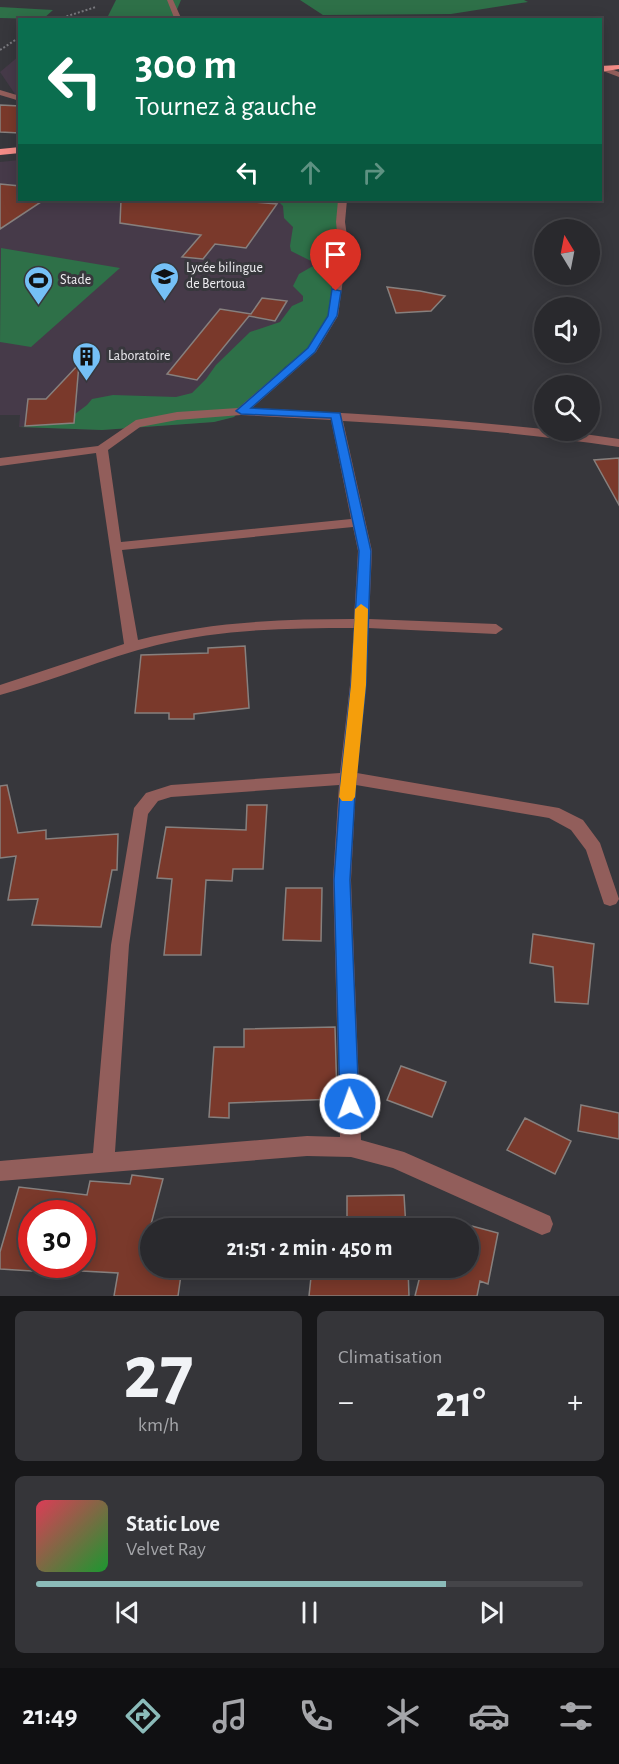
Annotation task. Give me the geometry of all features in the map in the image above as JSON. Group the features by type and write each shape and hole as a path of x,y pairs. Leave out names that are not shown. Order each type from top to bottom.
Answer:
{"highway":[{"path":"603,69 619,67"},
{"path":"0,152 18,150"}],"street":[{"path":"170,0 178,18"},
{"path":"603,69 619,75"},
{"path":"0,92 18,98"},
{"path":"241,411 312,350 333,316 343,243 340,233 343,218 342,201"},
{"path":"0,462 102,448 136,424 177,416 241,411 336,415 558,434 619,443"},
{"path":"336,415 365,551 358,685 348,778 342,880 351,1147"},
{"path":"102,448 115,547 132,647"},
{"path":"115,547 359,522"},
{"path":"0,690 132,647 212,630 292,623 360,623 496,629"},
{"path":"103,1162 120,945 140,812 152,797 171,791 348,778 553,812 577,825 594,848 610,899"},
{"path":"0,1171 307,1146 351,1147 396,1159 542,1224"}],"path":[{"path":"61,18 96,7"},
{"path":"0,50 18,38"}],"shaded area":[{"path":"18,57 18,99 0,72"},
{"name":"Lycée bilingue de Bertoua","path":"18,160 18,201 338,201 340,253 332,284 329,317 314,346 285,367 264,391 250,400 234,417 214,422 102,430 19,427 20,415 0,415 0,162"}],"green space":[{"path":"116,0 181,0 173,18 107,18"},
{"path":"300,0 524,0 528,2 451,14 323,15"},
{"path":"0,7 53,10 44,18 0,18"},
{"path":"278,201 338,201 340,253 332,284 329,317 314,346 285,367 264,391 250,400 234,417 214,422 102,430 19,427 73,423 75,414 92,399 113,395 176,397 192,393 216,365 250,332 280,322 292,306 303,301 303,296 293,286 299,274 313,266 311,261 291,251 293,227 284,218 283,206"},
{"name":"Stade","path":"1,248 120,268 31,347 0,342"}],"building":[{"path":"0,105 18,106 18,133 0,132"},
{"path":"0,184 18,186 18,201 42,201 0,229"},
{"path":"121,201 244,201 277,204 246,248 215,244 203,259 182,257 201,235 120,223"},
{"path":"387,287 445,296 431,311 396,313"},
{"path":"262,298 287,301 275,321 249,316 197,380 167,374 220,309 251,314"},
{"path":"79,364 74,423 25,426 28,399 46,399"},
{"path":"619,458 619,505 594,460"},
{"path":"245,646 249,708 194,714 194,719 169,719 169,713 135,713 141,655 208,653 208,648"},
{"path":"7,785 18,833 46,830 46,839 118,834 117,870 112,870 101,927 32,925 38,899 8,900 16,856 0,858 0,786"},
{"path":"247,805 267,805 263,869 233,869 232,881 206,880 201,955 164,955 172,879 157,878 166,827 246,830"},
{"path":"286,888 322,888 321,941 283,940"},
{"path":"533,934 594,944 588,1004 555,1002 553,967 530,963"},
{"path":"335,1027 337,1099 229,1103 229,1118 209,1117 214,1047 244,1047 244,1029"},
{"path":"401,1066 446,1082 432,1117 387,1100"},
{"path":"581,1105 619,1113 619,1139 578,1131"},
{"path":"525,1118 571,1141 555,1174 507,1150"},
{"path":"132,1175 163,1179 153,1218 140,1218 140,1278 181,1278 178,1296 114,1296 118,1273 96,1272 96,1200 18,1200 18,1270 0,1269 0,1252 19,1187 87,1195 90,1181 130,1184"},
{"path":"404,1195 405,1218 347,1218 347,1196"},
{"path":"479,1228 498,1233 488,1284 480,1281 477,1296 415,1296 420,1278 479,1278"},
{"path":"311,1278 408,1278 409,1296 309,1296"}],"slow traffic":[{"path":"347,797 358,685 361,609"}],"place":[{"name":"Lycée bilingue de Bertoua","path":"165,302"},
{"name":"Stade","path":"39,306"},
{"name":"Laboratoire","path":"87,382"}],"route":[{"path":"336,291 333,316 312,350 241,411 336,415 365,551 358,685 348,778 342,880 350,1104"}]}
